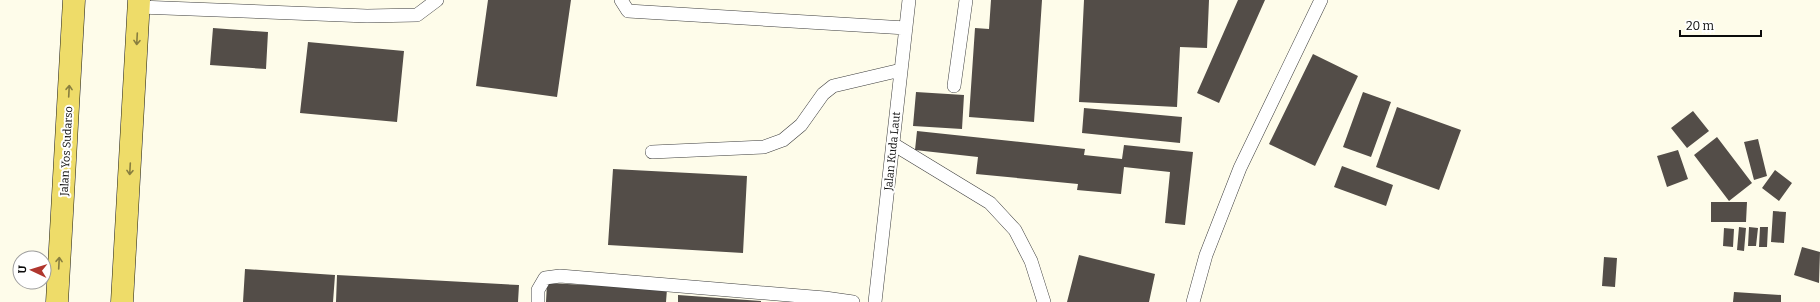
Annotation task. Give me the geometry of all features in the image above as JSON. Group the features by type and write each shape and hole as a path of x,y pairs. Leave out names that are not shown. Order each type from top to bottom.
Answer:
{"main road":[{"name":"Jalan Yos Sudarso","path":"57,302 74,0"},
{"path":"122,302 139,3"}],"lane":[{"path":"139,3 367,16 418,15 437,0"},
{"path":"621,0 628,11 906,28"},
{"name":"Jalan Kuda Laut","path":"875,302 910,0"},
{"path":"954,86 966,0"},
{"path":"1193,302 1206,254 1240,168 1321,0"},
{"path":"652,152 764,147 783,140 801,125 823,94 833,86 901,70"},
{"path":"893,144 990,204 1015,230 1031,261 1044,302"},
{"path":"538,302 538,290 545,278 560,276 825,298 853,302"}],"building":[{"path":"488,0 571,0 557,97 476,86"},
{"path":"991,0 1042,0 1034,122 969,117 975,28 989,29"},
{"path":"1084,0 1209,0 1207,48 1180,47 1177,107 1079,102"},
{"path":"1238,0 1265,0 1219,103 1197,93"},
{"path":"213,28 268,32 266,69 210,65"},
{"path":"308,42 404,51 397,122 300,113"},
{"path":"1313,54 1358,76 1315,166 1269,144"},
{"path":"916,92 964,95 962,129 913,126"},
{"path":"1363,92 1391,102 1371,157 1343,147"},
{"path":"1397,107 1461,130 1439,190 1376,167"},
{"path":"1084,108 1182,117 1180,143 1082,133"},
{"path":"1693,111 1709,131 1687,148 1671,128"},
{"path":"917,131 1085,149 1084,155 1122,159 1124,145 1193,152 1185,225 1165,223 1170,172 1124,167 1121,194 1077,190 1078,184 976,174 978,157 915,150"},
{"path":"1717,137 1752,183 1729,201 1694,155"},
{"path":"1758,139 1767,176 1754,180 1744,142"},
{"path":"1678,150 1688,179 1667,187 1657,156"},
{"path":"1342,166 1393,185 1386,206 1334,187"},
{"path":"613,169 747,176 743,253 608,245"},
{"path":"1775,170 1792,183 1779,201 1762,188"},
{"path":"1711,202 1747,202 1746,222 1711,222"},
{"path":"1773,211 1786,212 1784,243 1771,242"},
{"path":"1739,227 1746,228 1744,251 1737,250"},
{"path":"1749,227 1758,228 1756,246 1748,246"},
{"path":"1760,227 1768,227 1767,247 1759,247"},
{"path":"1724,228 1734,229 1733,247 1723,246"},
{"path":"1802,247 1820,252 1819,283 1794,275"},
{"path":"1079,255 1155,274 1149,302 1067,302"},
{"path":"1604,257 1617,258 1615,287 1602,286"},
{"path":"245,269 335,275 333,302 243,302"},
{"path":"337,275 519,285 518,302 336,302"},
{"path":"547,283 667,289 666,302 546,302"},
{"path":"1734,292 1781,295 1781,302 1733,302"},
{"path":"678,295 761,301 761,302 678,302"}]}
